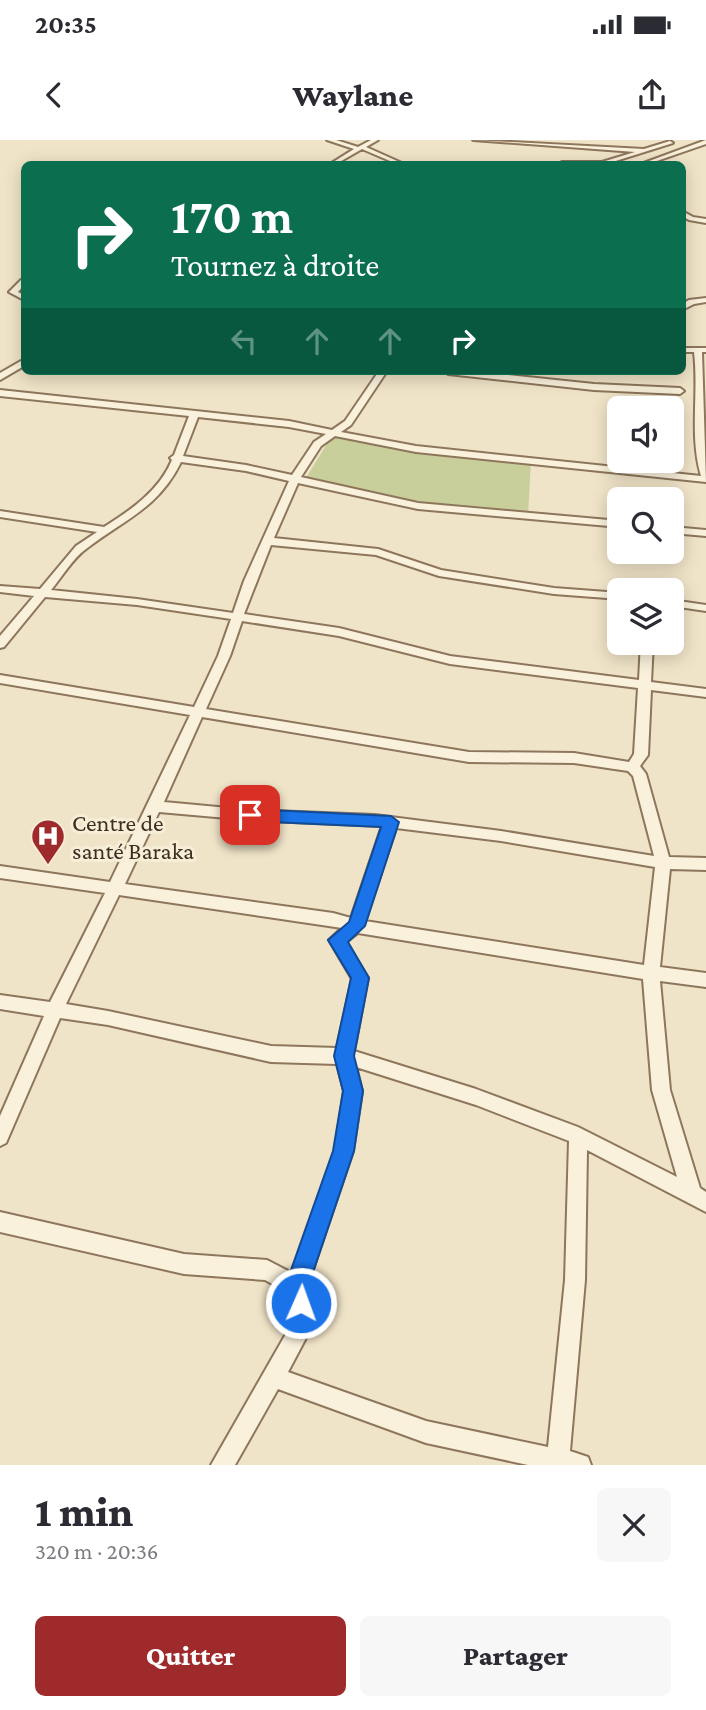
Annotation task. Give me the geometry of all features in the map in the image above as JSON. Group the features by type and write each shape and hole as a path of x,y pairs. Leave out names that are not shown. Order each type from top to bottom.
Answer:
{"street":[{"path":"330,140 393,161"},
{"path":"338,161 375,140"},
{"path":"476,140 564,142 645,151"},
{"path":"660,140 686,147"},
{"path":"562,161 564,142"},
{"path":"651,161 706,142"},
{"path":"612,161 670,143"},
{"path":"686,216 706,221"},
{"path":"21,285 13,292 21,296"},
{"path":"686,306 706,300"},
{"path":"0,393 195,412 332,432 416,449 706,478 698,452 702,350"},
{"path":"0,377 21,365"},
{"path":"0,1137 55,1010 155,806 224,656 235,620 295,479 317,444 348,423 380,375"},
{"path":"493,375 594,387 680,391"},
{"path":"0,644 80,548 138,510 159,488 175,465 175,458 195,412"},
{"path":"175,458 295,479 418,506 607,523"},
{"path":"0,514 107,531"},
{"path":"684,531 706,533"},
{"path":"268,541 378,552 407,559 439,573 554,591 607,595"},
{"path":"0,589 137,602 235,620 339,632 450,660 706,692"},
{"path":"684,605 706,608"},
{"path":"632,767 640,755 646,655"},
{"path":"0,679 469,757 574,758 632,767 639,774 663,863 651,972 661,1090 699,1198"},
{"path":"155,806 250,815 391,822 501,836 663,863 706,864"},
{"path":"222,1465 306,1319 297,1287 344,1151 353,1091 344,1056 360,978 337,940 356,926 391,822"},
{"path":"0,872 333,919 356,926 706,980"},
{"path":"0,1002 108,1018 271,1054 344,1056 476,1097 578,1136 699,1198"},
{"path":"273,1377 426,1432 564,1464 575,1280 578,1136"},
{"path":"0,1222 184,1264 267,1270 297,1287"}],"green space":[{"path":"331,437 531,462 528,516 407,501 306,478"}],"place":[{"name":"Centre de santé Baraka","path":"48,866"}],"route":[{"path":"250,815 391,822 356,926 337,940 360,978 344,1056 353,1091 344,1151 297,1287 301,1303"}]}
